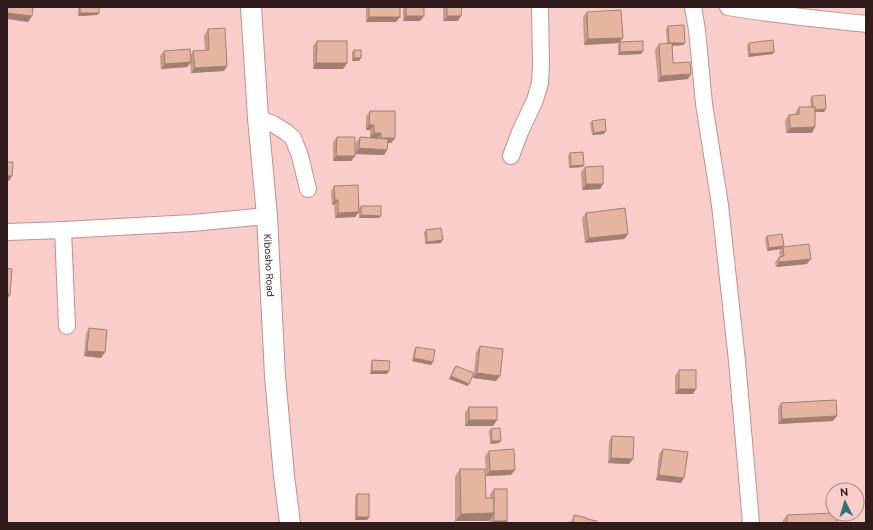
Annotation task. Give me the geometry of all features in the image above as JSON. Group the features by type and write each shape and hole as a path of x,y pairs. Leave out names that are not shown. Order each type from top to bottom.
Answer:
{"street":[{"name":"Kibosho Road","path":"251,7 258,118 267,216 275,376 290,523"},
{"path":"511,156 535,100 540,83 540,7"},
{"path":"693,7 697,30 704,104 720,205 737,361 751,523"},
{"path":"728,7 827,21 866,24"},
{"path":"258,118 273,124 293,138 300,156 308,189"},
{"path":"7,232 192,223 267,216"},
{"path":"63,230 67,326"}],"building":[{"path":"7,7 33,7 32,16 7,13"},
{"path":"80,7 99,7 99,13 80,13"},
{"path":"369,7 400,7 400,17 369,17"},
{"path":"406,7 424,7 424,16 406,16"},
{"path":"447,7 462,7 461,16 447,16"},
{"path":"621,10 623,38 588,39 587,12"},
{"path":"684,25 685,43 669,43 668,26"},
{"path":"225,28 227,66 195,68 193,51 209,50 208,29"},
{"path":"773,40 774,52 750,54 749,43"},
{"path":"317,41 347,41 347,63 316,63"},
{"path":"643,41 643,51 620,52 620,42"},
{"path":"672,43 673,63 690,62 691,74 661,76 659,44"},
{"path":"190,49 191,62 165,64 164,51"},
{"path":"354,50 361,50 361,58 354,58"},
{"path":"825,95 826,109 815,110 815,107 813,107 812,96"},
{"path":"799,107 815,107 815,127 790,128 789,115 799,114"},
{"path":"370,111 395,111 395,138 381,138 381,133 374,133 374,125 369,125"},
{"path":"605,119 606,131 594,133 592,121"},
{"path":"337,137 355,137 355,156 336,156"},
{"path":"360,137 388,139 387,150 359,148"},
{"path":"583,152 584,165 571,166 570,153"},
{"path":"7,162 13,162 12,176 7,176"},
{"path":"603,166 603,184 586,184 585,167"},
{"path":"358,185 359,212 338,213 338,200 335,200 334,186"},
{"path":"361,206 381,206 381,216 361,215"},
{"path":"625,208 628,234 589,238 586,213"},
{"path":"441,228 443,240 427,242 426,230"},
{"path":"782,234 784,246 769,248 767,236"},
{"path":"809,244 811,259 779,262 779,257 784,256 783,247"},
{"path":"7,268 12,269 10,295 7,294"},
{"path":"89,328 107,330 105,352 87,351"},
{"path":"480,346 503,349 500,376 477,373"},
{"path":"416,347 435,350 433,362 414,358"},
{"path":"372,360 390,361 389,371 372,371"},
{"path":"456,366 474,373 469,384 451,376"},
{"path":"679,370 696,370 696,389 679,389"},
{"path":"836,400 837,416 782,419 781,403"},
{"path":"469,407 497,407 497,420 469,420"},
{"path":"500,428 501,441 492,441 491,429"},
{"path":"612,436 634,437 633,459 611,458"},
{"path":"514,449 515,470 490,471 489,451"},
{"path":"663,449 688,452 684,478 659,475"},
{"path":"460,469 485,469 486,498 494,498 494,513 461,514"},
{"path":"494,489 507,489 507,521 494,521"},
{"path":"357,494 369,494 369,517 357,517"},
{"path":"825,513 825,522 837,523 787,523 787,515"},
{"path":"574,515 597,521 597,523 569,523 573,522"}]}
